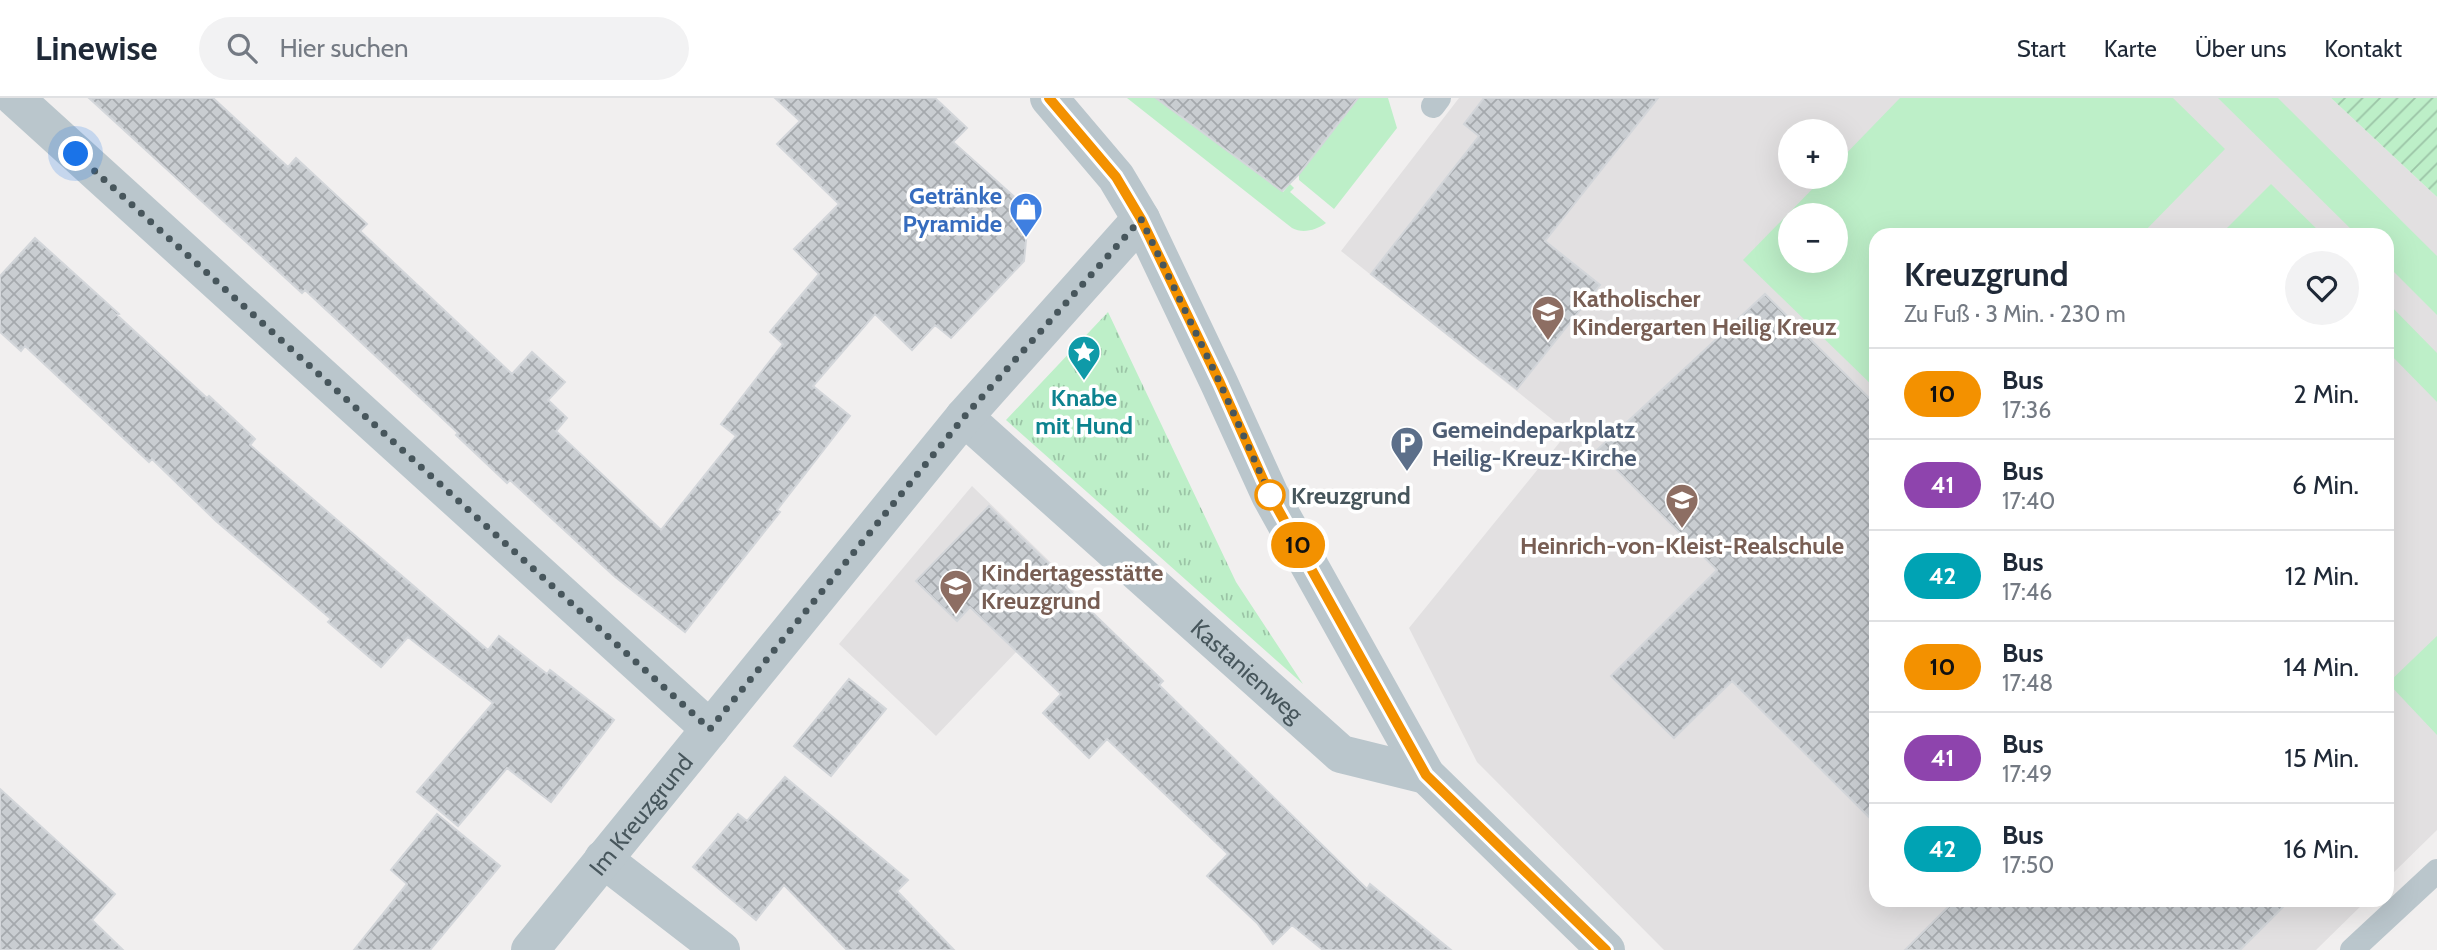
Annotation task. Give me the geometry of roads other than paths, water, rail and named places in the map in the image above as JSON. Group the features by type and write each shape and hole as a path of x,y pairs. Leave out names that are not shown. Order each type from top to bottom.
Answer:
{"street":[{"path":"15,98 710,729"},
{"path":"1049,98 1116,177 1141,219 1220,383 1270,495 1426,775 1606,950"},
{"name":"Im Kreuzgrund","path":"530,950 964,417 1141,219"},
{"name":"Kastanienweg","path":"964,417 1341,754 1426,775"},
{"path":"603,859 721,950"}],"lane":[{"path":"2352,950 2437,871"}],"place":[{"name":"Getränke Pyramide","path":"1026,239"},
{"name":"Katholischer Kindergarten Heilig Kreuz","path":"1548,342"},
{"name":"Knabe mit Hund","path":"1084,382"},
{"name":"Gemeindeparkplatz Heilig-Kreuz-Kirche","path":"1407,473"},
{"name":"Kreuzgrund","path":"1270,495"},
{"name":"Heinrich-von-Kleist-Realschule","path":"1682,530"},
{"name":"Kindertagesstätte Kreuzgrund","path":"956,616"}]}
